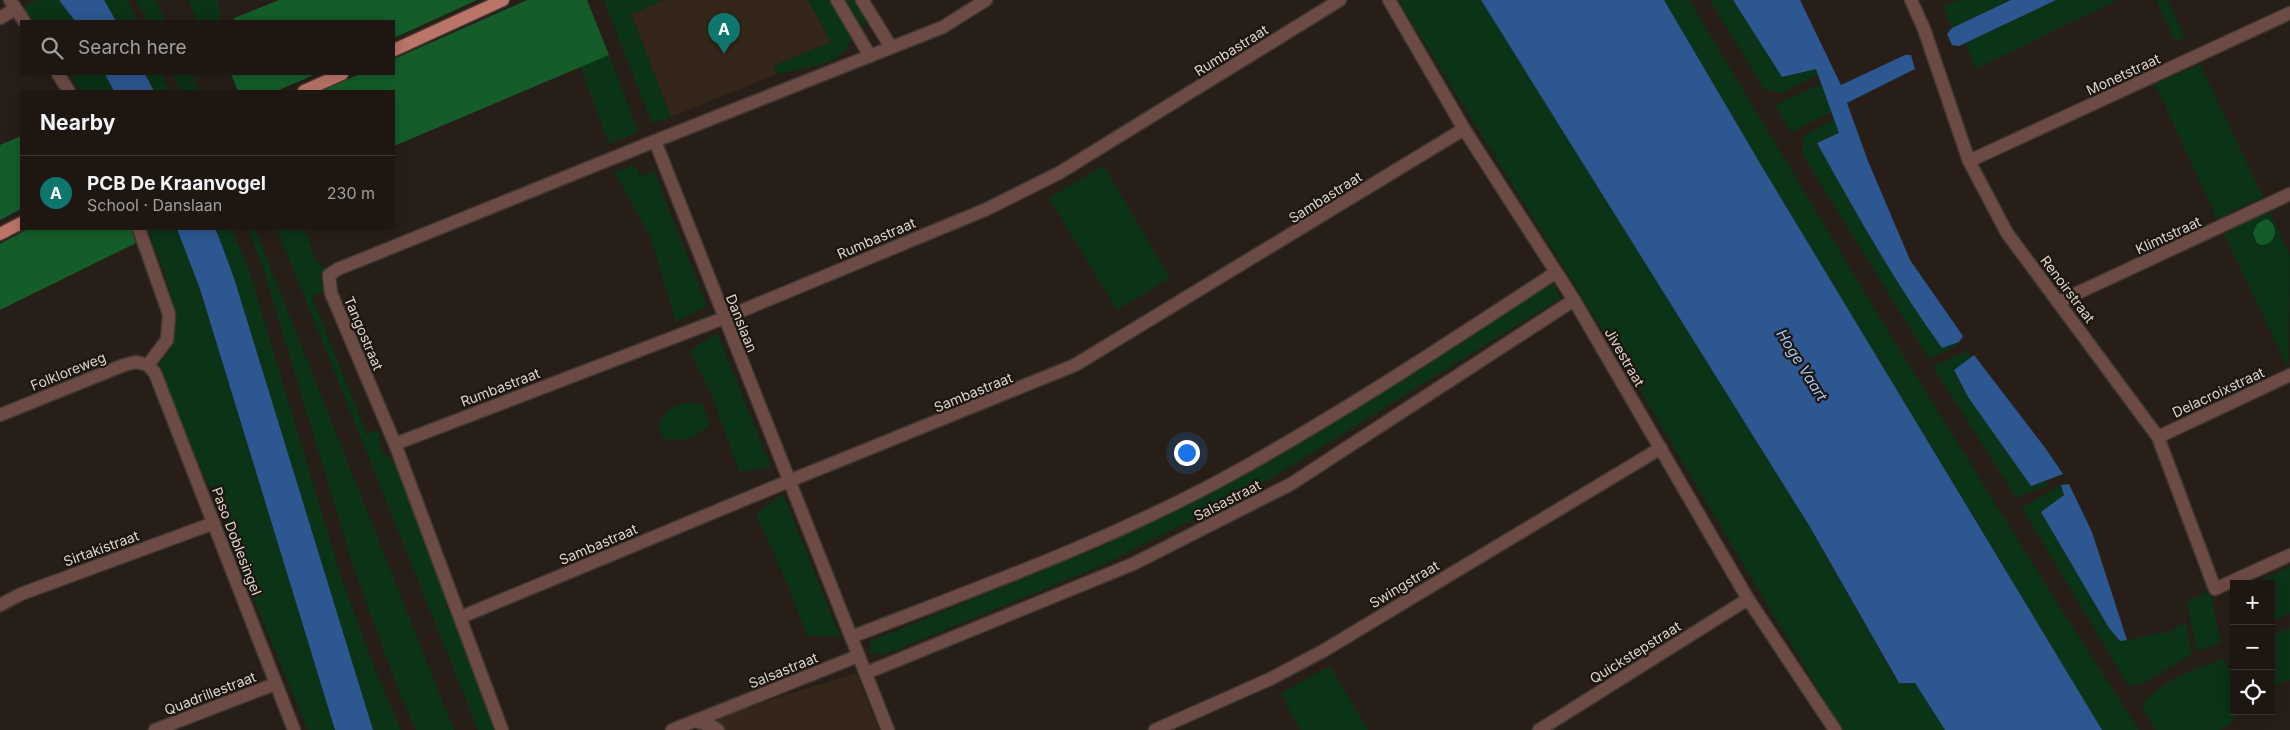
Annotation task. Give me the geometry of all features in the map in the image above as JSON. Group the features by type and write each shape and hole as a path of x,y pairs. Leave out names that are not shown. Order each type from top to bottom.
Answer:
{"main road":[{"path":"395,50 502,0"},
{"path":"306,90 340,75"},
{"path":"0,234 20,224"}],"street":[{"path":"837,0 870,56"},
{"path":"862,0 891,47"},
{"path":"655,141 943,27 986,0"},
{"name":"Rumbastraat","path":"394,444 724,318 987,208 1059,173 1340,0"},
{"name":"Jivestraat","path":"1389,0 1464,129 1574,300 1748,599 1834,730"},
{"name":"Renoirstraat","path":"1910,0 1924,29 1969,162 2007,233 2158,436 2215,589 2290,555"},
{"path":"0,18 11,5 23,20"},
{"name":"Monetstraat","path":"1969,162 2290,13"},
{"path":"59,75 68,90"},
{"name":"Sambastraat","path":"461,617 789,481 1076,366 1464,129"},
{"name":"Danslaan","path":"655,141 888,730"},
{"name":"Tangostraat","path":"502,730 461,617 394,444 331,294 329,275 338,269 655,141"},
{"name":"Klimtstraat","path":"2058,302 2290,194"},
{"path":"139,230 169,314 167,340 148,366"},
{"name":"Salsastraat","path":"851,637 1078,549 1218,481 1304,432 1555,273"},
{"name":"Salsastraat","path":"866,673 1134,564 1291,484 1574,300"},
{"name":"Folkloreweg","path":"0,415 124,365 136,362 148,366"},
{"name":"Paso Doblesingel","path":"148,366 155,373 294,730"},
{"name":"Delacroixstraat","path":"2158,436 2290,375"},
{"name":"Swingstraat","path":"1155,730 1270,679 1323,651 1661,448"},
{"name":"Sirtakistraat","path":"0,605 38,587 214,523"},
{"name":"Quickstepstraat","path":"1539,730 1748,599"},
{"name":"Salsastraat","path":"672,730 858,656"},
{"name":"Quadrillestraat","path":"155,730 276,684"},
{"path":"718,712 722,730"},
{"path":"695,721 712,726 718,730"}],"shaded area":[{"path":"664,0 808,0 831,42 774,66 777,74 671,117 631,14"},
{"path":"856,673 879,730 697,730 732,712"}],"green space":[{"path":"36,0 59,0 74,20 33,20 24,8"},
{"path":"104,0 128,0 137,20 115,20"},
{"path":"136,0 156,0 166,20 146,20"},
{"path":"188,0 218,0 221,13 219,20 197,20"},
{"path":"279,0 477,0 395,38 395,20 233,20 234,18"},
{"path":"527,0 587,0 609,55 395,146 395,90 322,90 358,75 395,75 395,59"},
{"path":"604,0 664,0 631,14 671,117 652,124"},
{"path":"808,0 830,0 849,29 849,43 844,52 824,63 777,74 774,66 831,42"},
{"path":"845,0 855,0 868,22 866,24 860,25"},
{"path":"1398,0 1481,0 1810,527 1898,683 1915,683 1945,730 1842,730 1644,397"},
{"path":"1664,0 1689,0 1885,326 2054,598 2139,730 2102,730 1764,170"},
{"path":"1710,0 1733,0 1782,77 1816,69 1818,75 1782,93 1764,89"},
{"path":"1959,0 2011,0 1952,28 1943,7"},
{"path":"2056,0 2117,0 1976,69 1965,43"},
{"path":"2156,0 2168,0 2185,38 2175,41"},
{"path":"609,55 638,132 609,144 580,67"},
{"path":"2200,64 2263,197 2217,219 2155,84"},
{"path":"71,75 106,75 113,90 79,90"},
{"path":"146,75 162,75 170,90 154,90"},
{"path":"172,75 192,75 199,90 180,90"},
{"path":"231,75 314,75 279,90 238,90"},
{"path":"1821,84 1832,112 1791,132 1775,105"},
{"path":"1834,119 1839,133 1817,143 1892,273 1942,348 1959,342 1960,344 1929,359 1803,155 1803,137"},
{"path":"20,136 20,210 0,220 0,145"},
{"path":"635,165 640,176 654,171 707,306 676,322 651,238 615,172"},
{"path":"1104,166 1170,278 1117,310 1049,198"},
{"path":"2269,211 2290,256 2288,368 2224,234"},
{"path":"2266,219 2273,225 2275,234 2270,242 2261,245 2257,243 2253,233 2257,224"},
{"path":"26,230 131,230 136,243 0,310 0,244"},
{"path":"148,230 177,230 200,289 335,730 308,730 225,530 222,502 206,481 158,365 172,347 175,333 175,318 164,272"},
{"path":"215,230 232,230 249,270 341,577 373,665 401,730 373,730 234,278"},
{"path":"248,230 255,230 454,730 416,730 400,695 355,572 262,265"},
{"path":"277,230 305,230 315,257 326,268 320,275 324,291 312,297 367,434 379,430 379,439 383,452 396,465 443,583 447,596 446,607 455,618 500,730 478,730"},
{"path":"1552,282 1561,298 1257,487 1105,564 884,655 869,652 871,641 1098,548 1248,471"},
{"path":"717,333 771,467 739,472 711,393 690,351"},
{"path":"1967,351 1971,356 1954,371 1968,397 2031,486 2047,481 2048,486 2016,497 1933,367"},
{"path":"684,403 702,403 710,424 699,433 684,440 664,439 658,426 667,410"},
{"path":"2061,485 2064,495 2041,512 2109,628 2121,641 2172,631 2186,623 2192,654 2140,685 2128,685 2022,508"},
{"path":"783,494 840,636 807,636 788,586 756,514"},
{"path":"2290,566 2290,613 2275,620 2275,580 2261,580"},
{"path":"2210,591 2221,642 2197,652 2187,601"},
{"path":"2290,628 2290,679 2275,686 2275,670 2275,634"},
{"path":"2224,658 2230,673 2230,715 2238,715 2228,726 2219,730 2156,730 2142,706 2158,689 2190,672"},
{"path":"1330,666 1368,730 1300,730 1281,693"}],"water":[{"path":"59,0 104,0 115,20 74,20"},
{"name":"Hoge Vaart","path":"1481,0 1664,0 1764,170 2102,730 1945,730 1915,683 1899,683 1810,527"},
{"path":"1733,0 1800,0 1841,85 1905,55 1911,55 1915,69 1847,103 1868,161 1910,260 1963,336 1959,342 1942,348 1892,273 1817,143 1839,133 1816,69 1782,77"},
{"path":"2011,0 2056,0 1959,46 1952,45 1947,34 1952,28"},
{"path":"106,75 146,75 153,90 113,90"},
{"path":"177,230 216,230 218,235 234,278 373,730 335,730 200,289"},
{"path":"1974,355 2063,474 2031,486 1968,397 1954,370"},
{"path":"2069,484 2092,532 2127,640 2120,641 2109,628 2041,512 2064,495 2061,485"}],"place":[{"name":"PCB De Kraanvogel","path":"724,54"}]}
